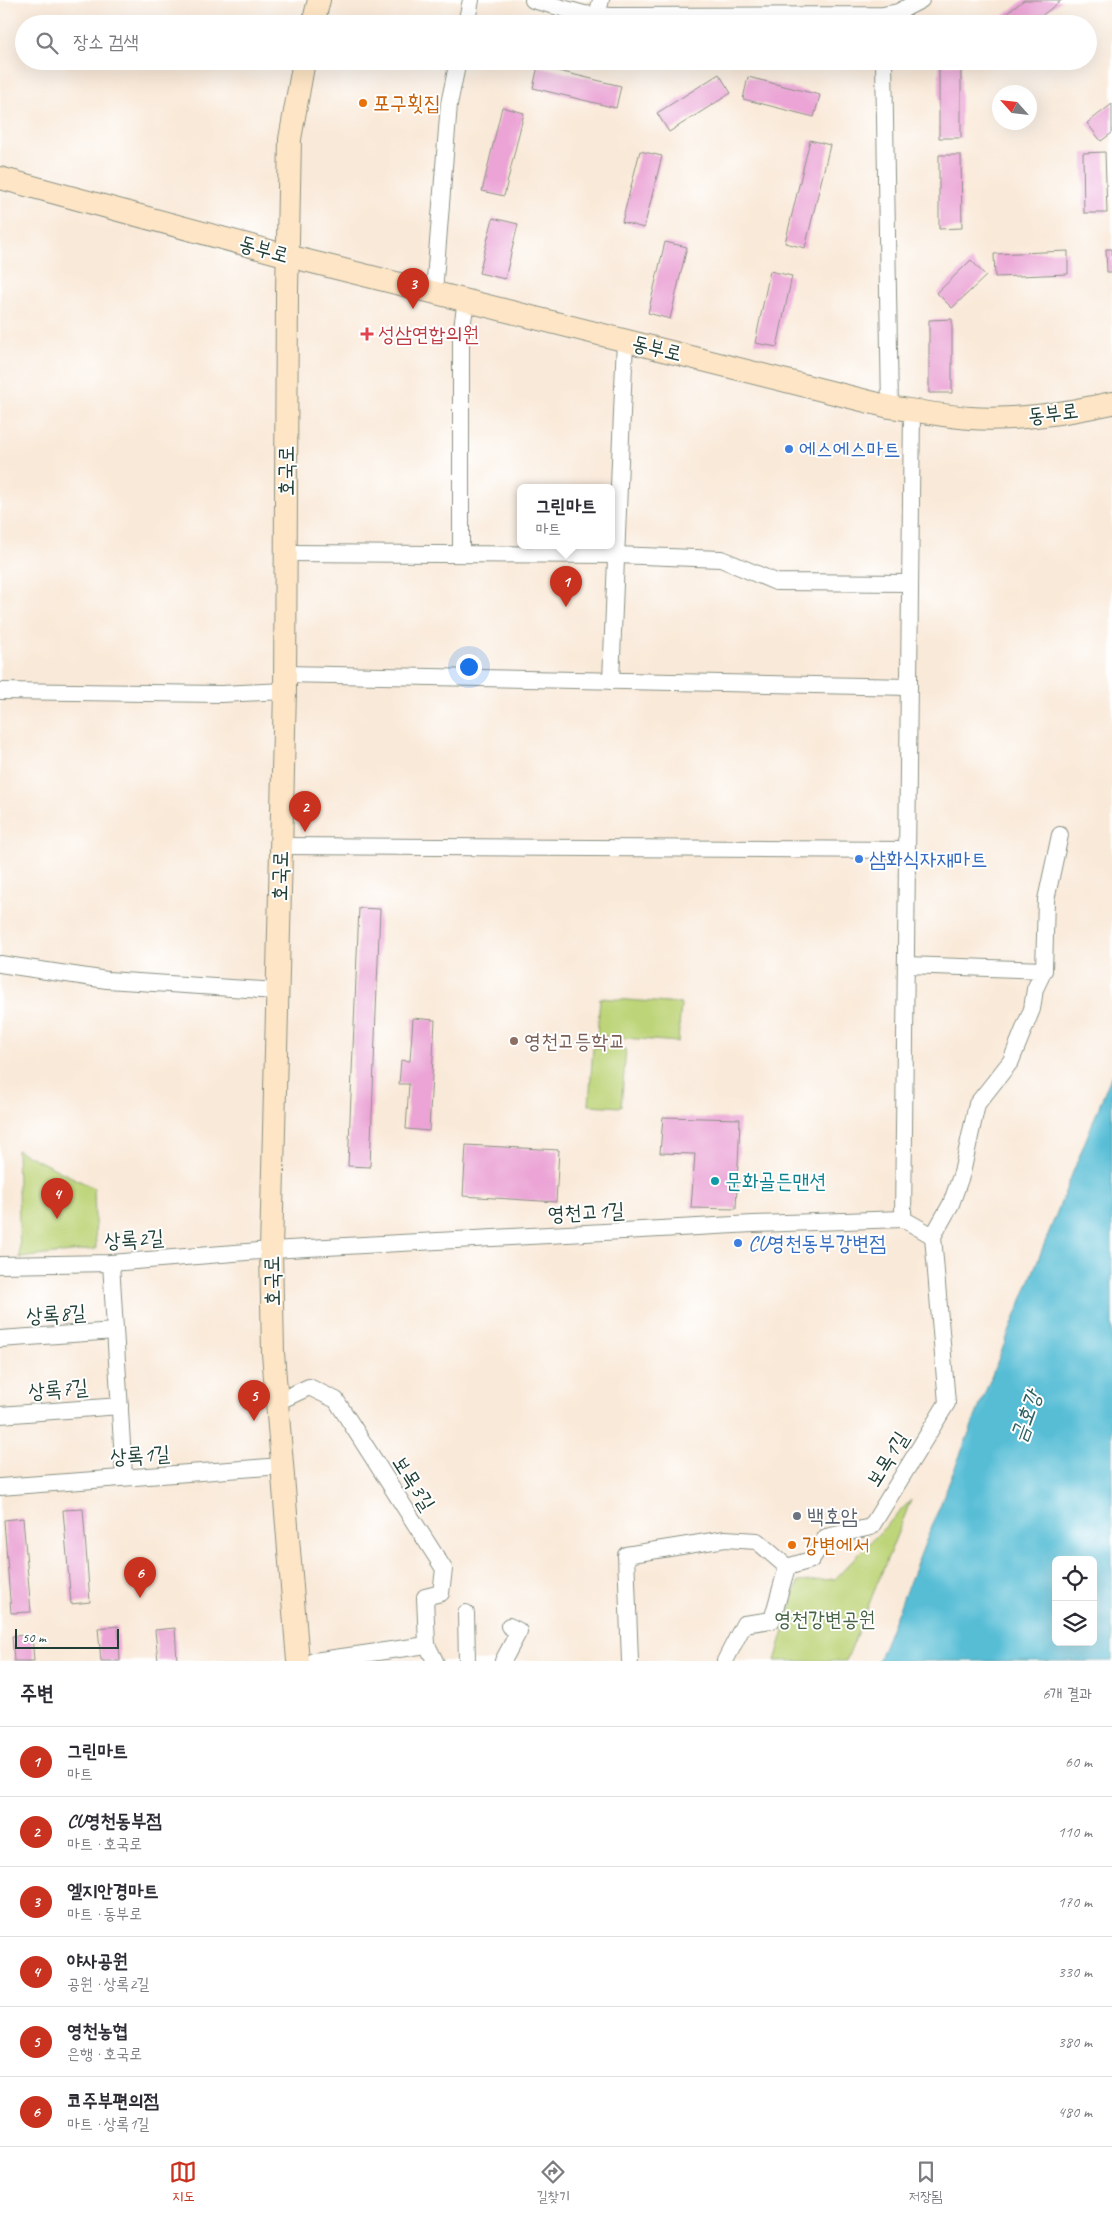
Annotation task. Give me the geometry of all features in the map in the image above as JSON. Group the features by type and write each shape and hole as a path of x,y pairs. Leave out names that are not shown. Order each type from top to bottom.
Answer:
{"main road":[{"path":"315,15 319,0"},
{"name":"호국로","path":"298,1661 273,1353 271,1250 285,682 290,139 302,70"},
{"name":"동부로","path":"0,178 207,232 288,256 890,407 971,418 1027,417 1073,412 1112,403"}],"street":[{"path":"468,15 471,0"},
{"path":"533,0 584,14 599,7 774,15"},
{"path":"892,15 921,0"},
{"path":"434,292 449,104 456,70"},
{"path":"884,70 890,407"},
{"path":"462,554 461,335 466,300"},
{"path":"611,681 625,340"},
{"path":"912,410 903,1219 933,1236 951,1204 962,1173 977,1104 1011,1060 1032,1009 1035,989 1044,970 1046,900 1060,835"},
{"path":"285,553 616,555 721,559 776,582 910,582"},
{"path":"0,690 221,694 285,682 611,681 909,688"},
{"path":"281,846 907,850"},
{"path":"0,964 107,980 278,990"},
{"path":"906,965 1044,970"},
{"name":"영천고1길","path":"271,1250 753,1224 903,1219"},
{"name":"보목1길","path":"787,1567 811,1560 826,1537 870,1526 947,1403 933,1236"},
{"name":"상록2길","path":"0,1265 111,1263 271,1250"},
{"path":"111,1263 124,1477"},
{"name":"상록8길","path":"0,1339 115,1331"},
{"name":"보목3길","path":"277,1402 309,1387 336,1400 444,1569 441,1593 426,1597 427,1645"},
{"name":"상록7길","path":"0,1415 120,1406"},
{"name":"상록1길","path":"0,1487 282,1466"},
{"path":"630,1661 626,1555 725,1539 757,1541 787,1567 772,1620 744,1624 725,1661"},
{"path":"466,1613 467,1661"},
{"path":"503,1661 519,1631 509,1626"},
{"path":"314,1661 427,1645 435,1661"}],"green space":[{"path":"600,998 681,1004 678,1042 597,1036"},
{"path":"593,1047 626,1049 621,1107 589,1105"},
{"path":"17,1150 94,1188 96,1249 20,1258"},
{"name":"영천강변공원","path":"911,1500 846,1661 775,1661 798,1582 835,1579"}],"water":[{"name":"금호강","path":"1112,1074 1112,1661 878,1661"}],"building":[{"path":"1024,0 1062,0 1043,15 1005,15"},
{"path":"537,70 555,70 621,86 616,108 533,88"},
{"path":"939,70 961,70 961,138 939,138"},
{"path":"719,74 731,93 669,132 657,113"},
{"path":"748,77 820,95 814,117 743,99"},
{"path":"1112,104 1112,133 1101,141 1087,123"},
{"path":"502,107 524,113 504,196 482,191"},
{"path":"810,140 830,145 805,248 785,243"},
{"path":"640,151 662,156 644,228 622,222"},
{"path":"1105,152 1107,213 1084,213 1083,153"},
{"path":"939,155 961,155 962,228 939,229"},
{"path":"493,218 518,224 505,279 479,273"},
{"path":"665,242 687,247 670,319 648,313"},
{"path":"1106,249 1112,249 1112,272 1107,272"},
{"path":"1068,251 1068,274 995,277 994,254"},
{"path":"971,260 986,276 952,308 937,293"},
{"path":"770,271 792,276 777,347 755,343"},
{"path":"952,319 952,393 929,393 929,320"},
{"path":"359,908 380,909 370,1167 348,1166"},
{"path":"413,1018 435,1020 429,1131 406,1129 409,1084 399,1084 401,1060 410,1061"},
{"name":"문화골든맨션","path":"663,1117 740,1119 736,1209 691,1208 695,1154 660,1153"},
{"path":"466,1145 559,1150 556,1202 463,1196"},
{"path":"83,1509 90,1602 71,1604 63,1510"},
{"path":"23,1518 31,1612 11,1613 4,1520"},
{"path":"118,1626 120,1661 101,1661 98,1628"},
{"path":"175,1628 177,1661 158,1661 155,1630"},
{"path":"32,1635 34,1661 14,1661 12,1636"}],"place":[{"name":"포구횟집","path":"363,103"},
{"name":"엘지안경마트","path":"413,309"},
{"name":"성삼연합의원","path":"367,334"},
{"name":"에스에스마트","path":"789,449"},
{"name":"그린마트","path":"566,607"},
{"name":"CU영천동부점","path":"305,832"},
{"name":"삼화식자재마트","path":"859,859"},
{"name":"영천고등학교","path":"514,1041"},
{"name":"문화골든맨션","path":"715,1181"},
{"name":"야사공원","path":"57,1219"},
{"name":"CU영천동부강변점","path":"738,1243"},
{"name":"영천농협","path":"254,1421"},
{"name":"백호암","path":"797,1516"},
{"name":"강변에서","path":"792,1545"},
{"name":"코주부편의점","path":"140,1598"}]}
